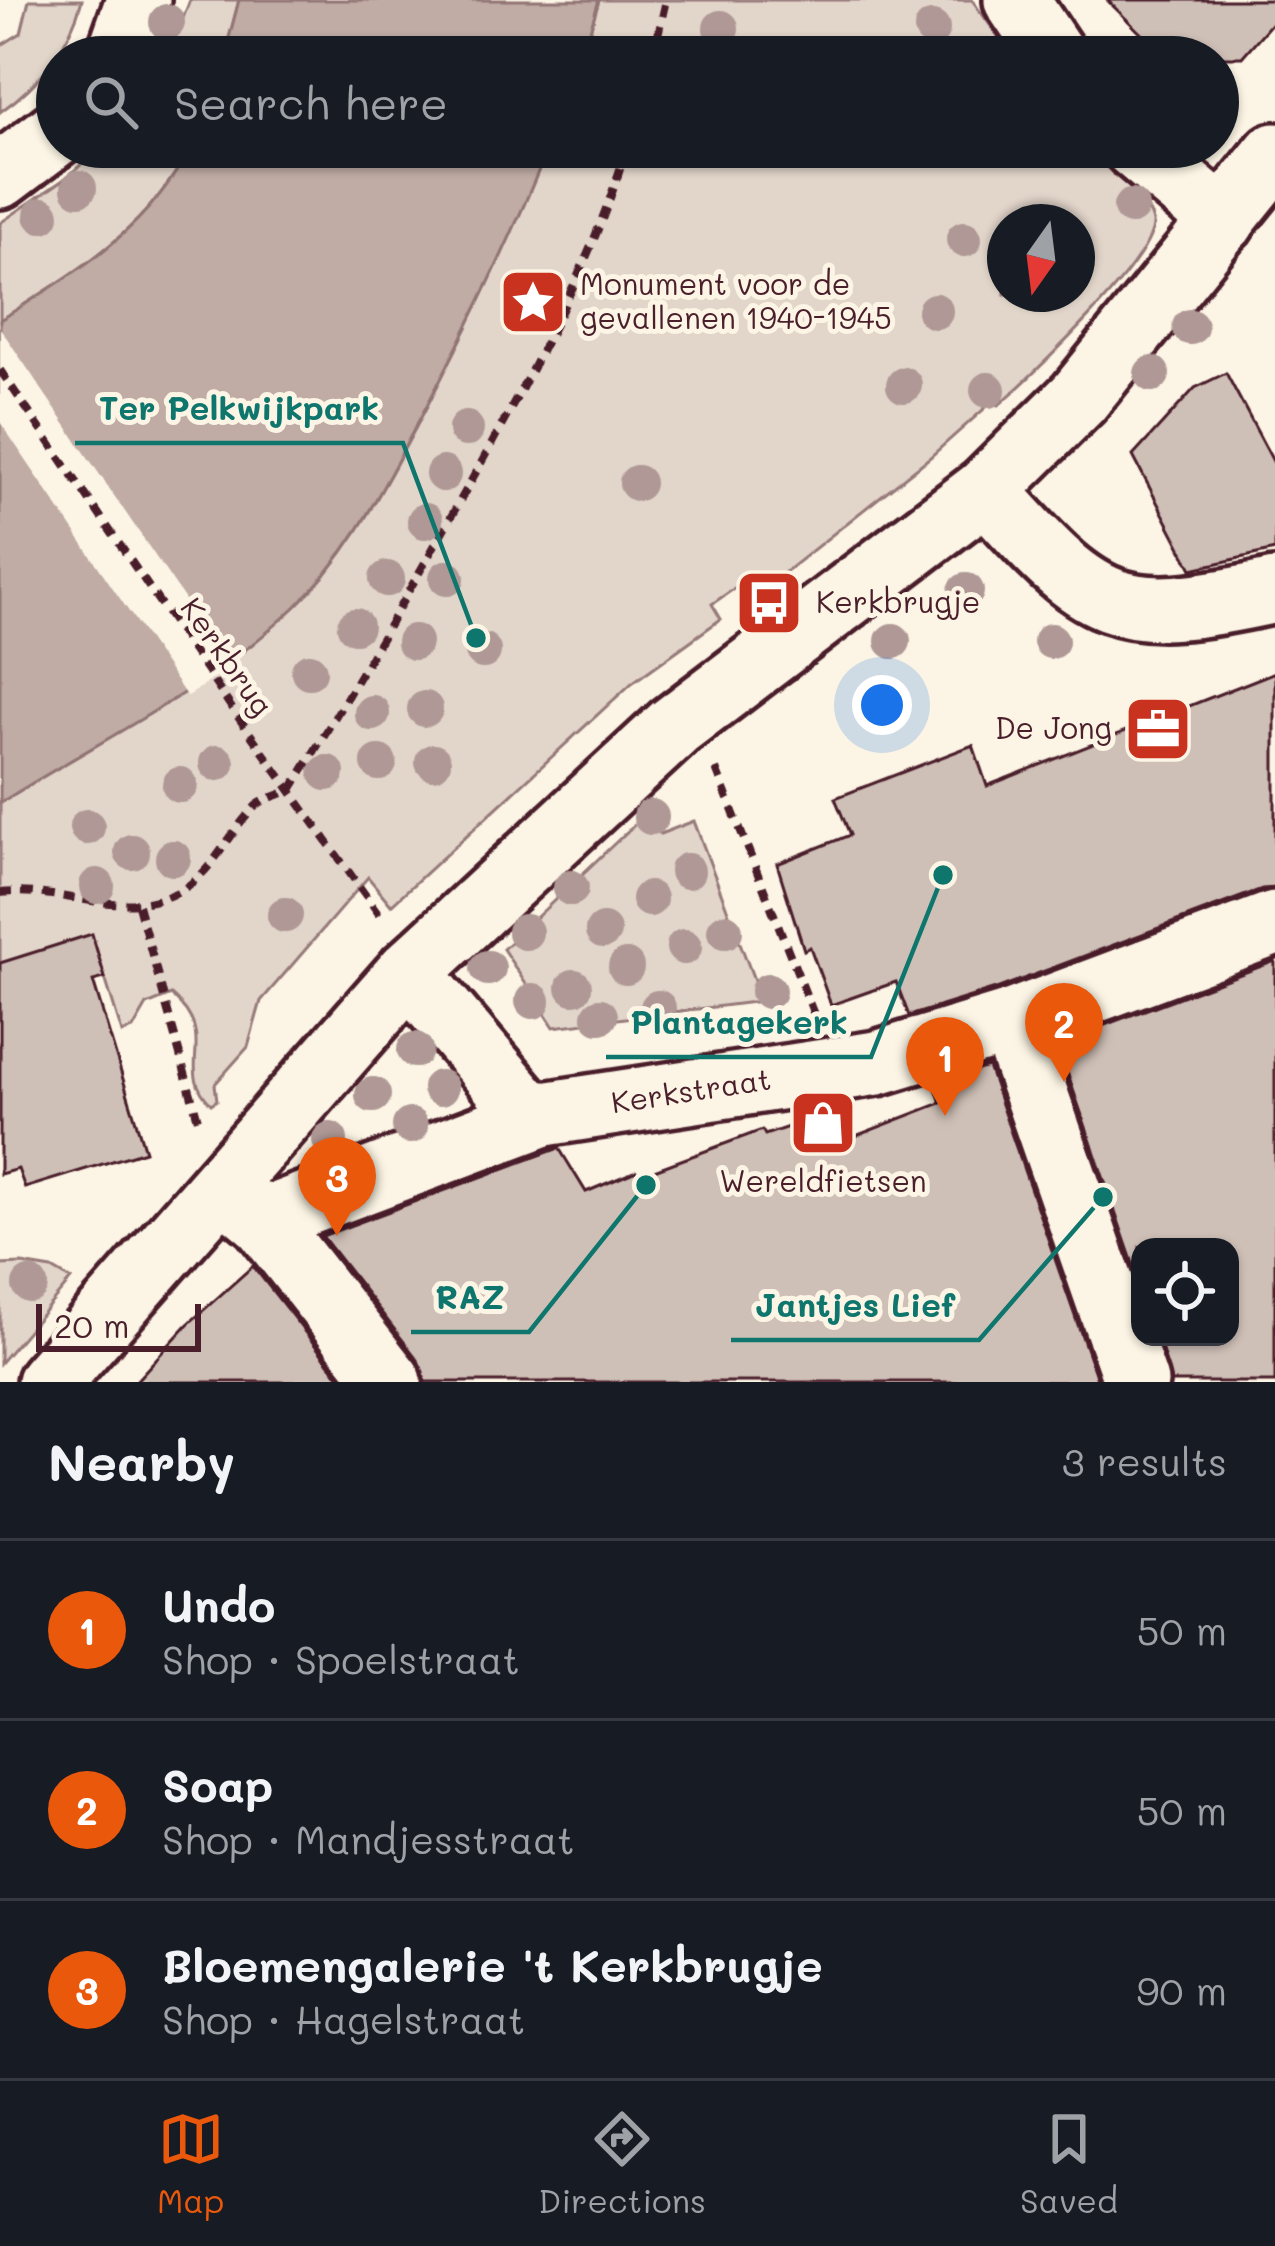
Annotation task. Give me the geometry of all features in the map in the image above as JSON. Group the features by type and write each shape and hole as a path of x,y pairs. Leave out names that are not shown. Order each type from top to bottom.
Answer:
{"street":[{"path":"125,36 138,0"},
{"path":"1016,0 1040,36"},
{"path":"0,176 36,149"},
{"path":"390,1382 243,1203 409,972 693,713 986,490 1079,398 1275,155"},
{"path":"1160,168 1223,220"},
{"path":"986,490 1082,588 1122,607 1183,609 1275,591"},
{"name":"Kerkstraat","path":"49,1382 243,1203 522,1122 878,1063 1011,1022 1275,923"},
{"path":"409,972 525,1109 522,1122"},
{"path":"1011,1022 1136,1382"}],"path":[{"path":"658,36 666,0"},
{"path":"0,893 30,890 138,905 182,890 260,802 291,790 421,575 539,358 588,257 619,168"},
{"name":"Kerkbrug","path":"0,370 384,920 409,972"},
{"path":"693,713 836,1069"},
{"path":"138,905 203,1135 184,1160 243,1203"}],"shaded area":[{"path":"29,0 82,0 67,36 36,36 36,80 0,112 0,46 21,33"},
{"path":"190,0 239,0 230,36 176,36"},
{"path":"239,0 599,0 588,36 230,36"},
{"path":"599,0 972,0 998,36 588,36"},
{"path":"77,168 178,168 154,202 108,247 0,320 0,223"},
{"path":"178,168 539,168 452,358 376,499 315,587 227,663 0,803 0,320 108,247"},
{"path":"539,168 1108,168 1135,193 1153,222 1135,262 1095,309 1095,204 987,204 987,312 1093,312 999,405 991,403 760,592 748,579 712,604 721,619 632,683 391,905 368,877 261,1001 248,1047 215,1084 217,1100 211,1104 196,1077 196,1039 186,1011 171,995 147,1005 133,1029 122,1033 94,942 84,937 0,963 0,803 227,663 315,587 363,522 469,324"},
{"path":"650,810 660,834 694,821 762,1001 554,1027 503,949"},
{"path":"0,1265 52,1269 71,1280 0,1363"}],"pier":[{"path":"0,328 230,666 187,697 0,422"}],"building":[{"path":"1107,0 1275,0 1275,19 1242,57 1239,36 1144,36"},
{"path":"1226,373 1275,465 1275,550 1192,569 1133,456 1195,388"},
{"path":"1275,672 1275,888 909,1016 896,982 831,1005 810,947 804,950 777,864 850,835 835,798 973,745 987,786"},
{"path":"92,934 105,978 93,981 145,1151 25,1188 18,1169 0,1174 0,963"},
{"path":"1275,961 1275,1382 1171,1382 1161,1346 1239,1346 1239,1238 1131,1238 1131,1258 1057,1043"},
{"path":"988,1067 1098,1382 425,1382 418,1360 322,1236 559,1148 586,1192 762,1130 765,1135 838,1110 848,1139 941,1103 934,1083"},
{"path":"253,1266 344,1382 135,1382 187,1325"}],"place":[{"name":"Monument voor de gevallenen 1940-1945","path":"533,302"},
{"name":"Kerkbrugje","path":"769,603"},
{"name":"Ter Pelkwijkpark","path":"476,638"},
{"name":"De Jong","path":"1158,729"},
{"name":"Plantagekerk","path":"943,875"},
{"name":"Soap","path":"1064,1082"},
{"name":"Undo","path":"945,1116"},
{"name":"Wereldfietsen","path":"823,1123"},
{"name":"RAZ","path":"646,1185"},
{"name":"Jantjes Lief","path":"1103,1197"},
{"name":"Bloemengalerie 't Kerkbrugje","path":"337,1236"}]}
